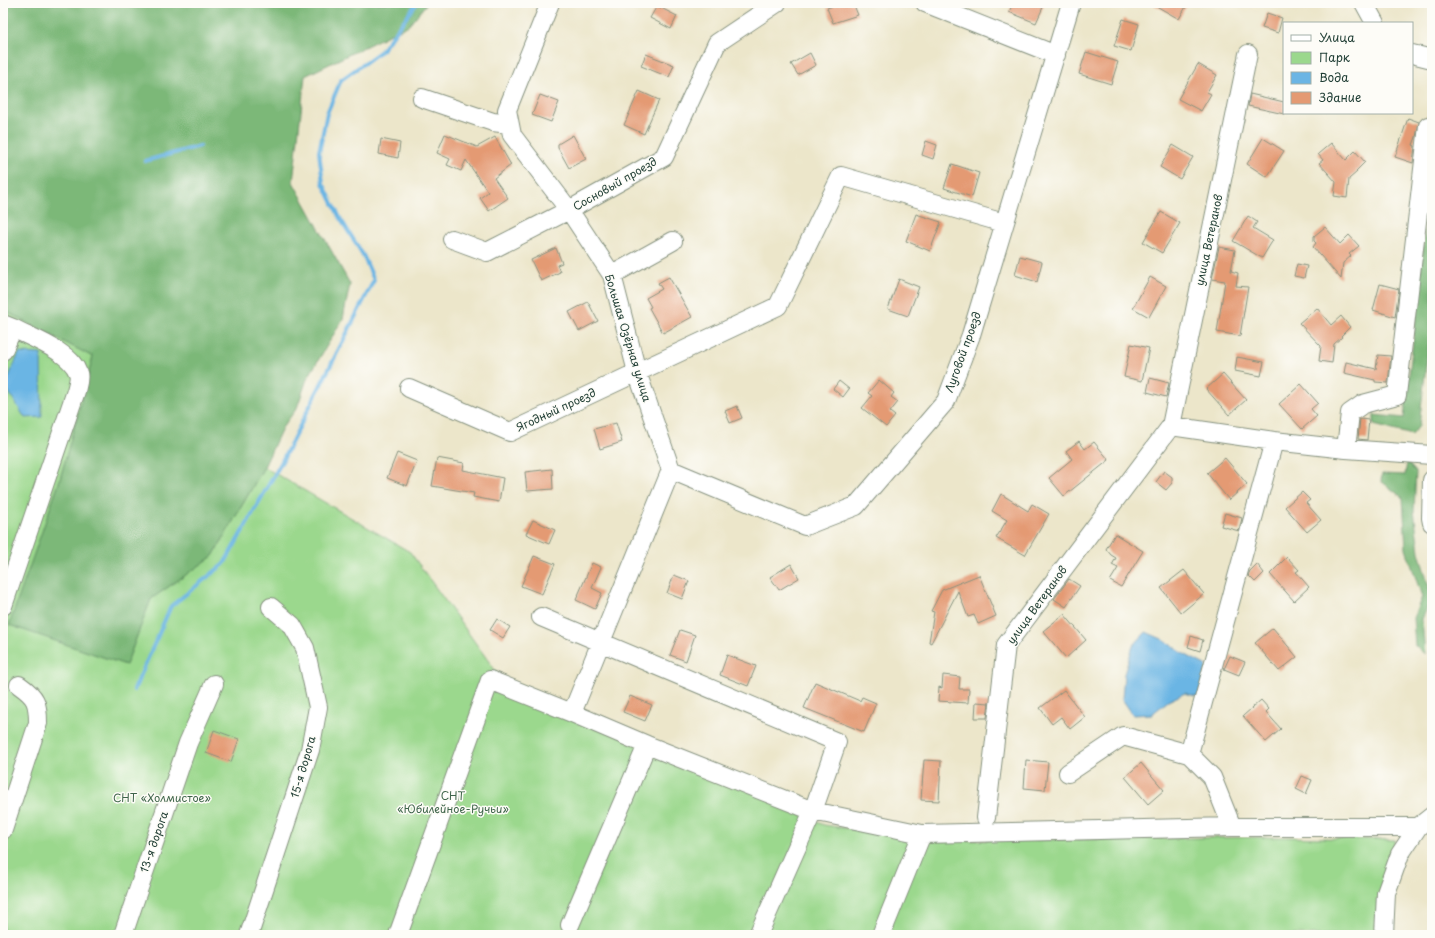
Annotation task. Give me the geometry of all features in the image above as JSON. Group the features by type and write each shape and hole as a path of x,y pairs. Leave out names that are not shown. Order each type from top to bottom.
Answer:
{"street":[{"name":"Большая Озёрная улица","path":"550,3 507,110 509,124 512,135 570,210 612,275 637,372 671,470"},
{"name":"Сосновый проезд","path":"452,240 487,252 570,210 664,157 716,43 778,3"},
{"path":"925,3 1056,55"},
{"name":"Луговой проезд","path":"671,470 805,526 856,506 946,400 971,335 1071,3"},
{"path":"1364,3 1374,22"},
{"name":"улица Ветеранов","path":"986,818 1006,646 1171,426 1248,54"},
{"path":"1413,54 1432,59"},
{"path":"422,98 493,122 509,124"},
{"path":"1346,449 1350,413 1362,404 1397,395 1428,126"},
{"name":"Ягодный проезд","path":"409,388 510,432 778,306 841,176 1004,224"},
{"path":"612,275 673,241"},
{"path":"3,351 8,326 61,353 73,363 79,374 76,391 3,606"},
{"path":"1171,426 1274,441 1346,449 1432,455"},
{"path":"1189,754 1274,441"},
{"path":"572,713 671,470"},
{"path":"1432,480 1432,524"},
{"name":"15-я дорога","path":"249,935 310,750 318,707 306,648 292,625 271,607"},
{"path":"541,617 837,742 813,811 758,935"},
{"path":"398,935 490,680 647,745 813,811 922,834 1425,821"},
{"name":"13-я дорога","path":"123,935 188,743 214,684"},
{"path":"3,830 38,723 38,707 31,694 19,685"},
{"path":"1068,773 1123,736 1189,754 1212,777 1232,827"},
{"path":"570,925 647,745"},
{"path":"1384,935 1386,893 1400,854 1425,821"},
{"path":"881,935 922,834"}],"green space":[{"path":"3,3 427,3 409,25 305,76 293,182 350,284 343,319 307,379 297,408 282,428 264,467 213,556 151,599 126,665 9,625 59,483 93,357 3,310"},
{"path":"1432,163 1432,314 1419,426 1412,435 1374,425 1374,415 1404,418"},
{"path":"3,310 93,357 59,483 10,625 126,665 151,599 213,556 264,467 410,552 500,677 824,825 933,841 1285,837 1395,840 1378,906 1381,935 3,935"},
{"path":"1407,462 1416,472 1414,510 1419,552 1432,598 1422,619 1425,654 1415,646 1413,618 1422,597 1406,549 1403,498 1381,481 1382,474 1405,475"}],"water":[{"path":"19,353 41,354 42,417 25,418 5,386"},
{"path":"1146,632 1162,639 1184,654 1207,666 1198,697 1185,693 1168,701 1152,714 1133,715 1122,699 1124,674 1133,646"}],"building":[{"path":"842,3 853,3 858,15 833,23 827,8"},
{"path":"1013,3 1038,3 1044,5 1036,23 1009,12"},
{"path":"1151,3 1188,3 1179,19"},
{"path":"657,6 677,16 671,29 650,18"},
{"path":"1267,13 1282,18 1278,33 1262,28"},
{"path":"1123,19 1139,24 1131,51 1114,46"},
{"path":"1086,52 1118,62 1111,84 1079,74"},
{"path":"810,53 816,65 798,75 791,64"},
{"path":"646,54 674,65 669,77 641,66"},
{"path":"1198,64 1217,75 1207,92 1211,94 1201,111 1178,99"},
{"path":"639,91 659,100 644,134 624,125"},
{"path":"1250,94 1283,102 1283,114 1248,106"},
{"path":"540,95 559,102 551,122 532,115"},
{"path":"1408,118 1419,122 1413,145 1415,146 1413,163 1395,157"},
{"path":"445,134 477,147 495,137 511,165 494,178 508,198 489,211 480,198 488,192 466,160 461,171 447,165 450,159 437,153"},
{"path":"573,135 586,159 569,168 558,148 558,144"},
{"path":"1263,138 1284,151 1267,177 1247,164"},
{"path":"381,139 400,143 398,158 379,154"},
{"path":"926,141 937,145 933,159 922,155"},
{"path":"1331,143 1346,160 1355,151 1365,162 1349,179 1347,198 1334,196 1336,182 1319,163 1323,160 1318,154"},
{"path":"1173,145 1193,157 1180,179 1160,167"},
{"path":"952,164 979,173 972,197 944,188"},
{"path":"1161,212 1180,223 1162,253 1143,242"},
{"path":"916,214 941,222 930,251 906,241"},
{"path":"1248,216 1257,222 1253,228 1273,240 1262,258 1233,241"},
{"path":"1325,227 1340,244 1349,235 1359,246 1349,254 1351,256 1343,263 1341,279 1313,247 1316,243 1314,241 1314,236"},
{"path":"1219,247 1235,250 1231,271 1238,273 1236,286 1248,287 1240,336 1217,332 1225,281 1212,279"},
{"path":"556,248 562,263 557,265 560,272 541,281 531,260"},
{"path":"1020,256 1042,262 1037,282 1015,275"},
{"path":"1297,264 1307,266 1304,278 1294,276"},
{"path":"669,277 692,317 663,333 649,308 651,307 646,298 662,289 658,283"},
{"path":"1150,277 1166,286 1149,317 1133,308"},
{"path":"899,279 919,287 908,316 888,309"},
{"path":"1380,284 1399,289 1395,317 1373,310"},
{"path":"588,302 598,321 579,331 569,312"},
{"path":"1317,308 1331,325 1341,316 1350,327 1334,344 1332,363 1319,361 1321,346 1299,323"},
{"path":"1131,344 1149,348 1142,381 1124,377"},
{"path":"1378,355 1391,356 1388,383 1375,382 1375,380 1344,373 1346,362 1376,369"},
{"path":"1237,357 1264,362 1261,376 1235,371"},
{"path":"1223,374 1246,400 1229,415 1206,389"},
{"path":"1150,378 1169,383 1166,397 1147,392"},
{"path":"879,380 894,393 891,397 898,402 890,412 895,416 886,427 862,408 872,396 868,393"},
{"path":"839,381 849,389 843,397 833,389"},
{"path":"1301,384 1318,403 1311,409 1317,416 1302,429 1279,404"},
{"path":"737,406 742,418 730,423 725,411"},
{"path":"1360,419 1369,420 1367,440 1358,439"},
{"path":"616,423 622,442 600,449 594,429"},
{"path":"1079,441 1085,449 1094,442 1109,460 1064,496 1049,478 1072,459 1066,451"},
{"path":"397,453 417,461 407,486 387,478"},
{"path":"437,458 464,463 463,470 503,478 499,502 473,497 474,493 432,486"},
{"path":"1225,458 1247,484 1229,500 1207,473"},
{"path":"552,469 553,489 527,491 525,472"},
{"path":"1164,471 1172,477 1172,483 1166,490 1156,482"},
{"path":"1302,492 1310,500 1306,503 1321,520 1307,532 1285,507"},
{"path":"1001,494 1028,511 1032,504 1049,514 1025,555 996,538 1007,520 992,511"},
{"path":"1225,513 1242,518 1239,531 1221,526"},
{"path":"533,520 555,530 549,544 526,534"},
{"path":"1115,534 1143,551 1121,587 1110,581 1118,568 1112,565 1116,558 1106,549"},
{"path":"534,556 555,564 542,594 521,586"},
{"path":"1287,557 1299,570 1296,572 1309,587 1294,601 1270,574"},
{"path":"592,563 601,567 592,588 602,593 595,609 576,600"},
{"path":"791,564 799,578 779,590 770,577"},
{"path":"1257,564 1264,573 1255,582 1248,575"},
{"path":"1184,570 1204,594 1181,613 1161,588"},
{"path":"674,575 689,581 682,599 667,593"},
{"path":"979,575 996,616 978,624 974,615 968,617 958,591 931,643 929,642 934,612 931,611 942,590"},
{"path":"1069,579 1080,586 1066,607 1054,599"},
{"path":"1064,614 1086,640 1066,658 1043,631"},
{"path":"497,619 510,627 503,638 490,630"},
{"path":"1273,628 1297,657 1279,671 1255,643"},
{"path":"680,630 695,635 686,661 670,655"},
{"path":"1191,636 1203,640 1200,651 1188,647"},
{"path":"727,655 756,666 748,686 720,675"},
{"path":"1230,656 1245,662 1239,675 1224,669"},
{"path":"943,675 960,677 959,689 969,689 968,703 938,701 939,687 942,688"},
{"path":"815,682 860,701 862,697 876,703 864,732 804,708"},
{"path":"1064,690 1085,717 1070,729 1061,717 1052,724 1040,708"},
{"path":"630,696 652,705 645,721 623,712"},
{"path":"1261,700 1269,709 1266,712 1281,729 1266,742 1243,716"},
{"path":"976,702 989,703 987,718 975,718"},
{"path":"214,730 239,739 231,762 206,753"},
{"path":"924,760 941,761 939,801 921,800"},
{"path":"1026,760 1048,762 1045,790 1024,788"},
{"path":"1141,763 1164,790 1148,804 1125,777"},
{"path":"1302,776 1312,780 1306,794 1296,789"}],"waterway":[{"path":"134,690 171,606 224,564 281,463 374,280 363,255 340,218 323,183 319,152 327,113 341,80 381,51 417,3"},
{"path":"145,161 200,146"}],"park label":[{"name":"СНТ «Холмистое»","path":"162,798"},
{"name":"СНТ «Юбилейное-Ручьи»","path":"453,802"}]}
